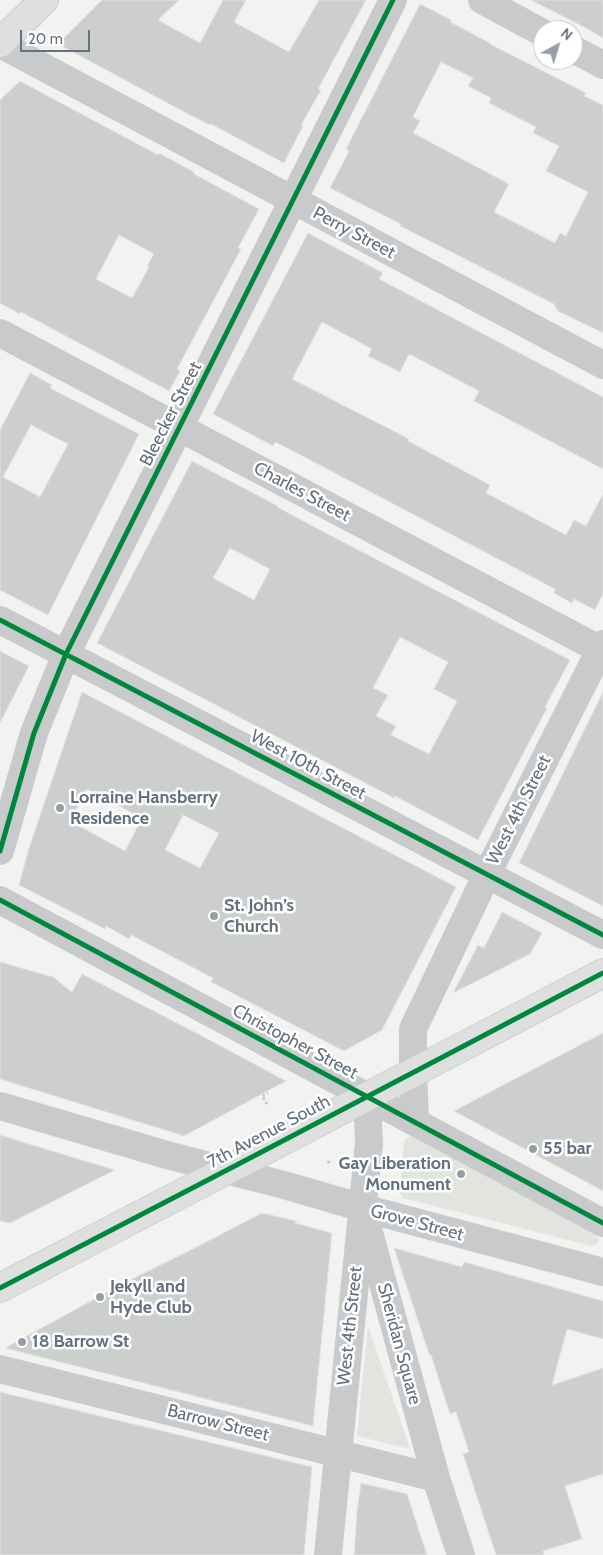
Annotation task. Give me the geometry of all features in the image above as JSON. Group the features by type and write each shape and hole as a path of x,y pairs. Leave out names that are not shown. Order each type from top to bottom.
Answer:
{"main road":[{"path":"0,43 44,0"},
{"name":"7th Avenue South","path":"0,1288 603,973"}],"street":[{"name":"Bleecker Street","path":"0,851 34,733 66,654 393,0"},
{"path":"482,0 533,28"},
{"name":"Perry Street","path":"0,43 603,365"},
{"path":"583,54 603,65"},
{"name":"Charles Street","path":"0,333 602,648"},
{"name":"West 10th Street","path":"0,620 603,935"},
{"name":"West 4th Street","path":"415,1122 413,1028 487,874 602,648"},
{"name":"Bleecker Street","path":"0,789 10,768 34,733"},
{"name":"Christopher Street","path":"0,900 603,1223"},
{"name":"West 4th Street","path":"328,1555 369,1143 367,1097"},
{"name":"Grove Street","path":"0,1106 167,1156 284,1185 603,1272"},
{"name":"Sheridan Square","path":"363,1208 436,1478 461,1555"},
{"name":"Barrow Street","path":"0,1368 436,1478"}],"path":[{"path":"267,1104 262,1096 268,1093"}],"shaded area":[{"path":"411,1136 595,1234 599,1239 598,1243 594,1246 588,1245 403,1198 400,1193 404,1141"},
{"path":"368,1325 410,1449 357,1436"}],"building":[{"path":"102,0 179,0 158,20 200,43 223,0 246,0 234,22 289,52 319,0 366,0 318,89 321,90 301,125 303,126 284,163 58,44"},
{"path":"531,0 603,0 603,38 583,26 583,20 570,20"},
{"path":"420,4 533,66 533,70 541,70 586,93 584,96 603,105 603,333 558,311 554,304 400,226 401,224 330,188 349,151 346,149","holes":["441,62 473,78 468,86 491,98 489,103 536,127 533,133 559,146 546,171 588,192 566,236 560,233 555,243 494,212 509,184 413,133 420,121 413,117"]},
{"path":"20,81 158,155 159,153 259,209 238,248 241,249 177,369 180,371 169,391 21,312 20,314 0,303 0,100","holes":["119,235 154,254 132,298 96,279"]},
{"path":"308,233 383,273 379,279 603,397 603,469 474,401 479,391 409,354 400,372 368,356 372,349 322,322 292,379 409,439 408,441 490,485 486,493 566,535 574,520 586,526 603,494 603,594 595,610 574,599 572,603 554,593 555,589 293,451 275,442 273,446 213,414"},
{"path":"30,373 52,385 50,388 139,434 48,615 0,590 0,430","holes":["31,425 68,444 40,497 3,477"]},
{"path":"192,461 570,660 478,840 97,643","holes":["230,548 270,569 254,600 213,578","400,637 448,662 434,689 457,701 429,754 391,735 396,726 376,716 388,695 373,688"]},
{"path":"0,651 29,666 0,723"},
{"path":"82,692 456,887 382,1030 344,1051 211,982 213,978 131,935 129,939 106,926 105,929 19,885 29,848","holes":["87,789 142,818 125,851 70,821","183,815 219,833 200,868 165,850"]},
{"path":"603,692 603,906 519,863"},
{"path":"502,912 542,933 530,954 453,993 478,945 484,948"},
{"path":"0,962 53,977 72,992 82,974 286,1081 184,1136 0,1079"},
{"path":"603,1033 603,1191 454,1111 509,1082"},
{"path":"0,1135 115,1170 10,1223 0,1221"},
{"path":"262,1213 296,1221 295,1223 332,1233 313,1426 5,1348 122,1284"},
{"path":"394,1248 462,1267 464,1262 603,1301 603,1339 567,1329 552,1385 603,1368 603,1474 565,1486 582,1539 543,1551 544,1555 496,1555 463,1454 469,1452 456,1412 450,1414"},
{"path":"0,1392 312,1467 304,1555 0,1555"},
{"path":"361,1483 407,1494 427,1555 354,1555"}],"cycle path":[{"path":"0,851 34,733 66,654 393,0"},
{"path":"0,620 603,935"},
{"path":"0,900 603,1223"},
{"path":"0,1288 603,973"}],"place":[{"name":"Lorraine Hansberry Residence","path":"60,808"},
{"name":"St. John’s Church","path":"214,916"},
{"name":"55 bar","path":"533,1149"},
{"name":"Gay Liberation Monument","path":"461,1174"},
{"name":"Jekyll and Hyde Club","path":"100,1297"},
{"name":"18 Barrow St","path":"22,1342"}]}
